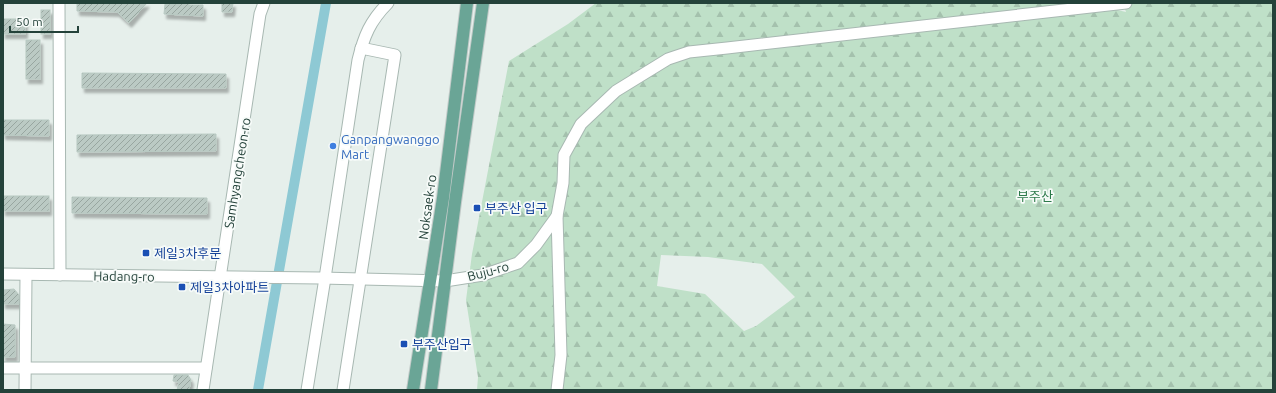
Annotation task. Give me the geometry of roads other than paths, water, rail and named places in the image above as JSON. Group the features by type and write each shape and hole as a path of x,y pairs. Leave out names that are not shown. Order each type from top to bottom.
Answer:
{"main road":[{"name":"Noksaek-ro","path":"413,390 443,198 467,3"},
{"name":"Noksaek-ro","path":"431,390 483,3"}],"street":[{"path":"59,3 60,275"},
{"name":"Samhyangcheon-ro","path":"203,390 260,14 264,3"},
{"path":"307,390 323,278 362,41 373,19 388,3"},
{"path":"557,390 561,355 557,216 563,183 564,155 581,124 616,91 668,59 689,52 1126,3"},
{"path":"343,390 395,55 361,48"},
{"name":"Buju-ro","path":"445,281 483,275 518,263 536,245 557,216"},
{"name":"Hadang-ro","path":"3,274 323,278"},
{"path":"25,390 26,275"},
{"path":"323,278 430,279 445,281"},
{"path":"3,368 206,368"}],"waterway":[{"path":"258,390 326,3"}],"place":[{"name":"Ganpangwanggo Mart","path":"333,146"},
{"name":"부주산 입구","path":"477,208"},
{"name":"제일3차후문","path":"146,253"},
{"name":"제일3차아파트","path":"182,287"},
{"name":"부주산입구","path":"404,344"}],"park label":[{"name":"부주산","path":"1035,196"}]}
